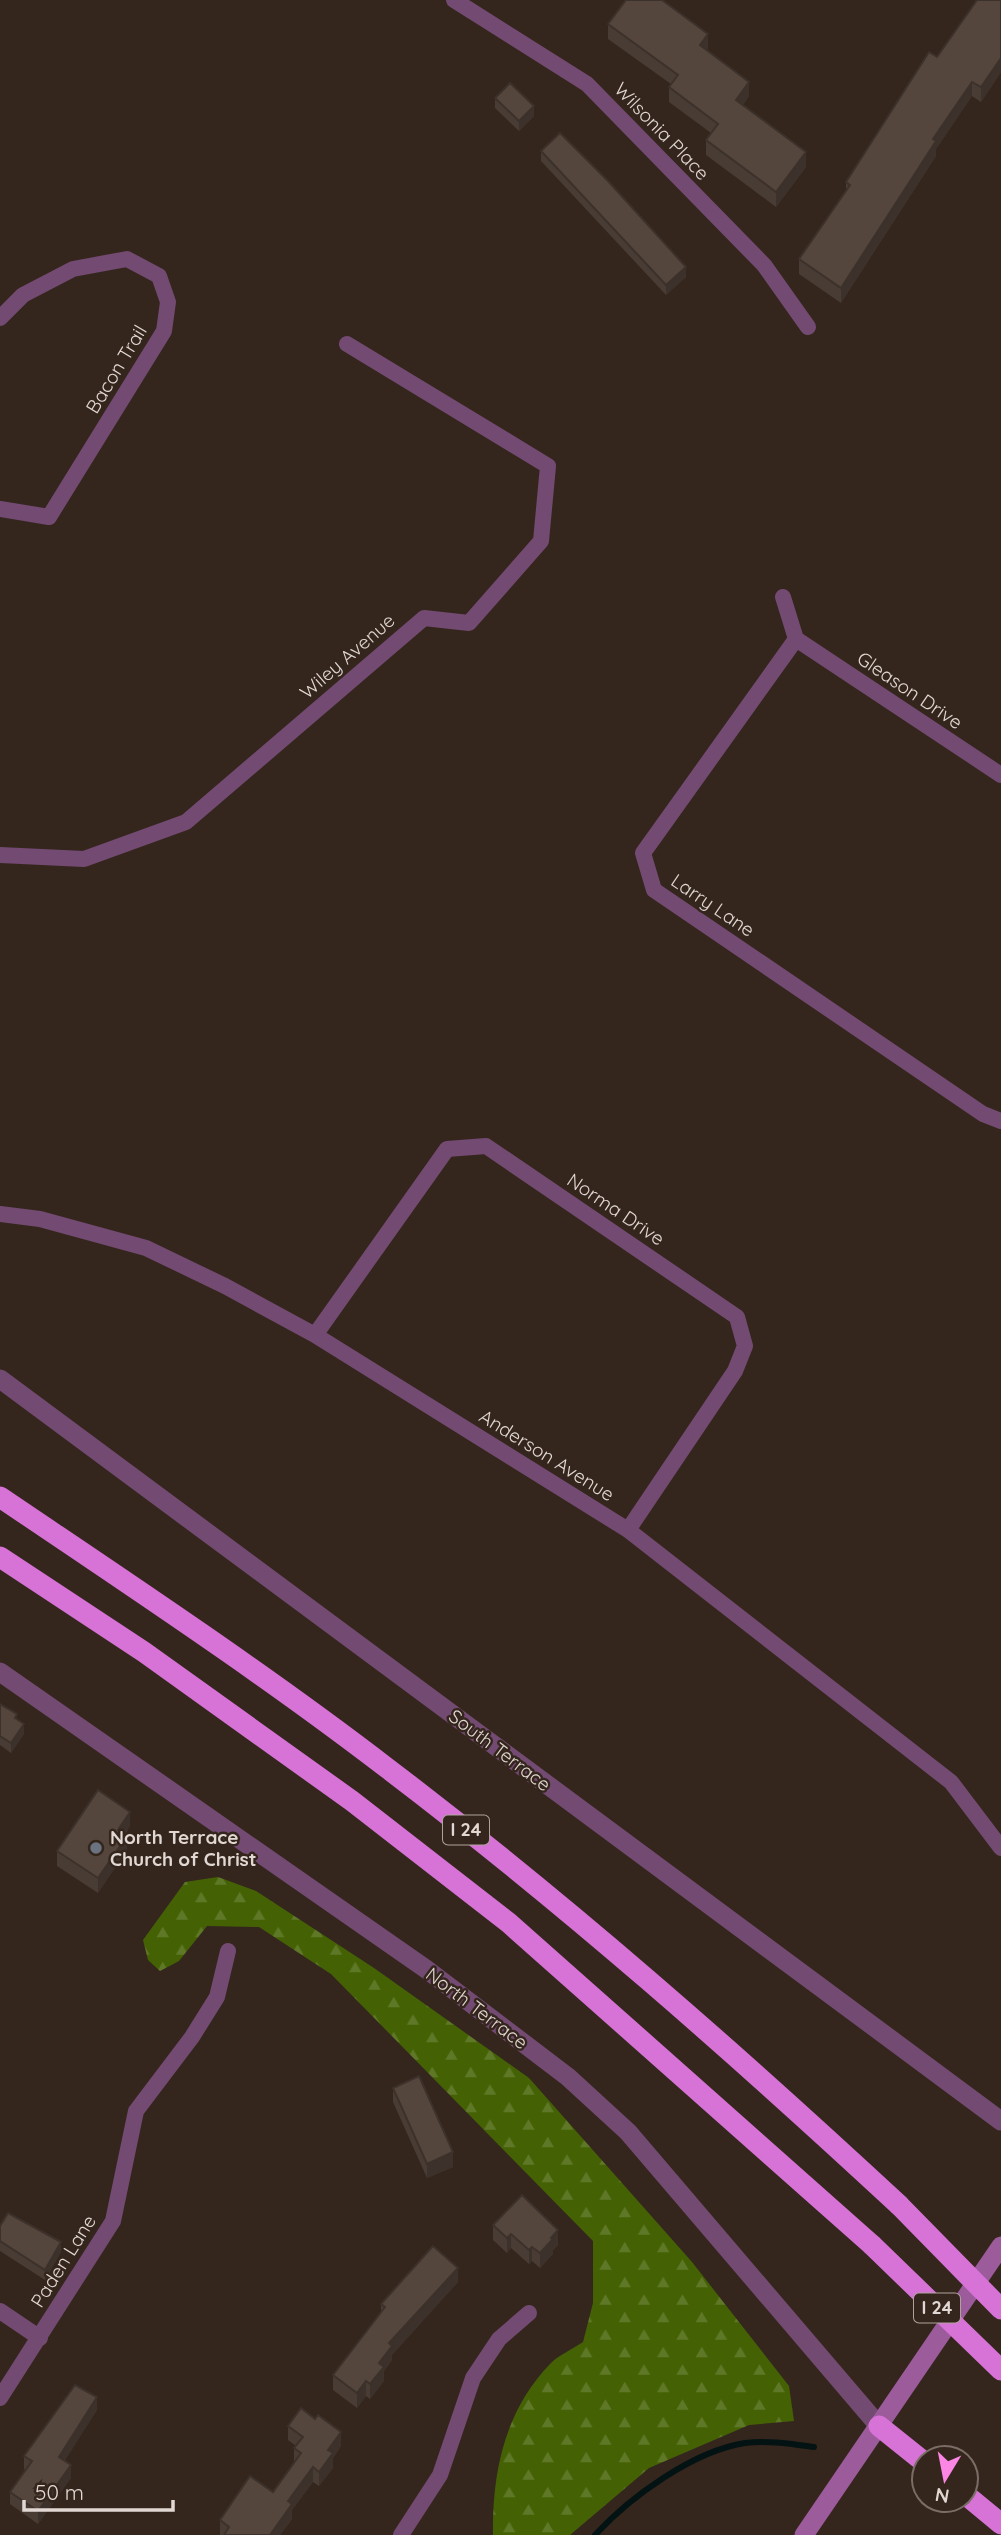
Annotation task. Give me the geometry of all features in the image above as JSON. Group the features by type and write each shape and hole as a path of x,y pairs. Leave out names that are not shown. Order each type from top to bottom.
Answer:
{"highway":[{"name":"I 24","path":"0,1497 164,1608 386,1766 558,1903 732,2051 899,2205 1001,2309"},
{"name":"I 24","path":"0,1557 145,1653 352,1801 509,1923 872,2245 1001,2370"},
{"path":"879,2426 910,2451"},
{"path":"980,2507 1001,2524"}],"main road":[{"path":"804,2535 1001,2246"}],"street":[{"name":"Wilsonia Place","path":"454,0 587,84 764,265 808,327"},
{"name":"Bacon Trail","path":"0,318 23,295 74,269 127,259 159,276 168,302 164,331 49,517 0,509"},
{"name":"Wiley Avenue","path":"0,855 84,859 186,822 424,618 469,623 541,541 548,466 347,344"},
{"path":"783,597 796,639"},
{"name":"Gleason Drive","path":"796,639 1001,775"},
{"name":"Larry Lane","path":"796,639 643,853 654,890 983,1114 1001,1121"},
{"name":"Norma Drive","path":"315,1335 447,1149 486,1146 737,1317 745,1346 735,1371 628,1530"},
{"name":"Anderson Avenue","path":"0,1213 40,1219 146,1248 225,1286 315,1335 628,1530 951,1782 1001,1848"},
{"name":"South Terrace","path":"0,1379 1001,2121"},
{"name":"North Terrace","path":"0,1672 426,1969 568,2077 628,2132 879,2426"},
{"name":"Paden Lane","path":"0,2398 113,2221 136,2111 192,2037 217,1997 228,1951"},
{"path":"0,2311 40,2338"},
{"path":"401,2535 440,2475 473,2378 499,2339 529,2313"}],"green space":[{"path":"218,1877 256,1891 374,1968 529,2078 692,2262 789,2386 794,2421 749,2425 649,2468 570,2535 493,2535 495,2488 504,2443 512,2421 535,2381 551,2363 583,2342 593,2303 593,2241 331,1974 259,1927 207,1926 179,1961 160,1971 148,1960 143,1940 185,1882"}],"building":[{"path":"626,0 662,0 708,34 700,45 749,82 736,100 806,152 776,192 706,140 718,124 669,87 678,75 608,24"},
{"path":"977,0 1001,0 1001,58 981,87 972,82 933,139 936,141 841,288 799,259 850,185 846,182 929,52 937,57"},
{"path":"510,83 534,106 519,121 495,98"},
{"path":"560,133 686,267 666,285 541,151"},
{"path":"0,1704 17,1714 15,1718 24,1724 11,1743 0,1736"},
{"name":"North Terrace Church of Christ","path":"98,1790 130,1812 118,1830 127,1836 98,1878 57,1851"},
{"path":"419,2076 453,2152 427,2164 393,2088"},
{"path":"522,2195 558,2230 540,2253 532,2247 529,2250 511,2234 507,2238 493,2225"},
{"path":"8,2213 61,2242 45,2270 0,2241 0,2226"},
{"path":"433,2246 458,2268 389,2343 392,2346 379,2363 384,2367 370,2384 366,2381 357,2393 333,2375 385,2307 381,2304"},
{"path":"75,2385 97,2397 59,2457 71,2465 38,2511 10,2492 32,2461 24,2456"},
{"path":"301,2408 315,2419 318,2415 341,2432 328,2450 333,2453 319,2472 313,2467 288,2501 292,2504 270,2535 224,2535 229,2527 220,2520 250,2476 273,2492 301,2453 294,2448 303,2437 288,2426"}],"waterway":[{"path":"595,2535 644,2491 705,2455 753,2442 814,2447"}],"place":[{"name":"North Terrace Church of Christ","path":"96,1848"}]}
